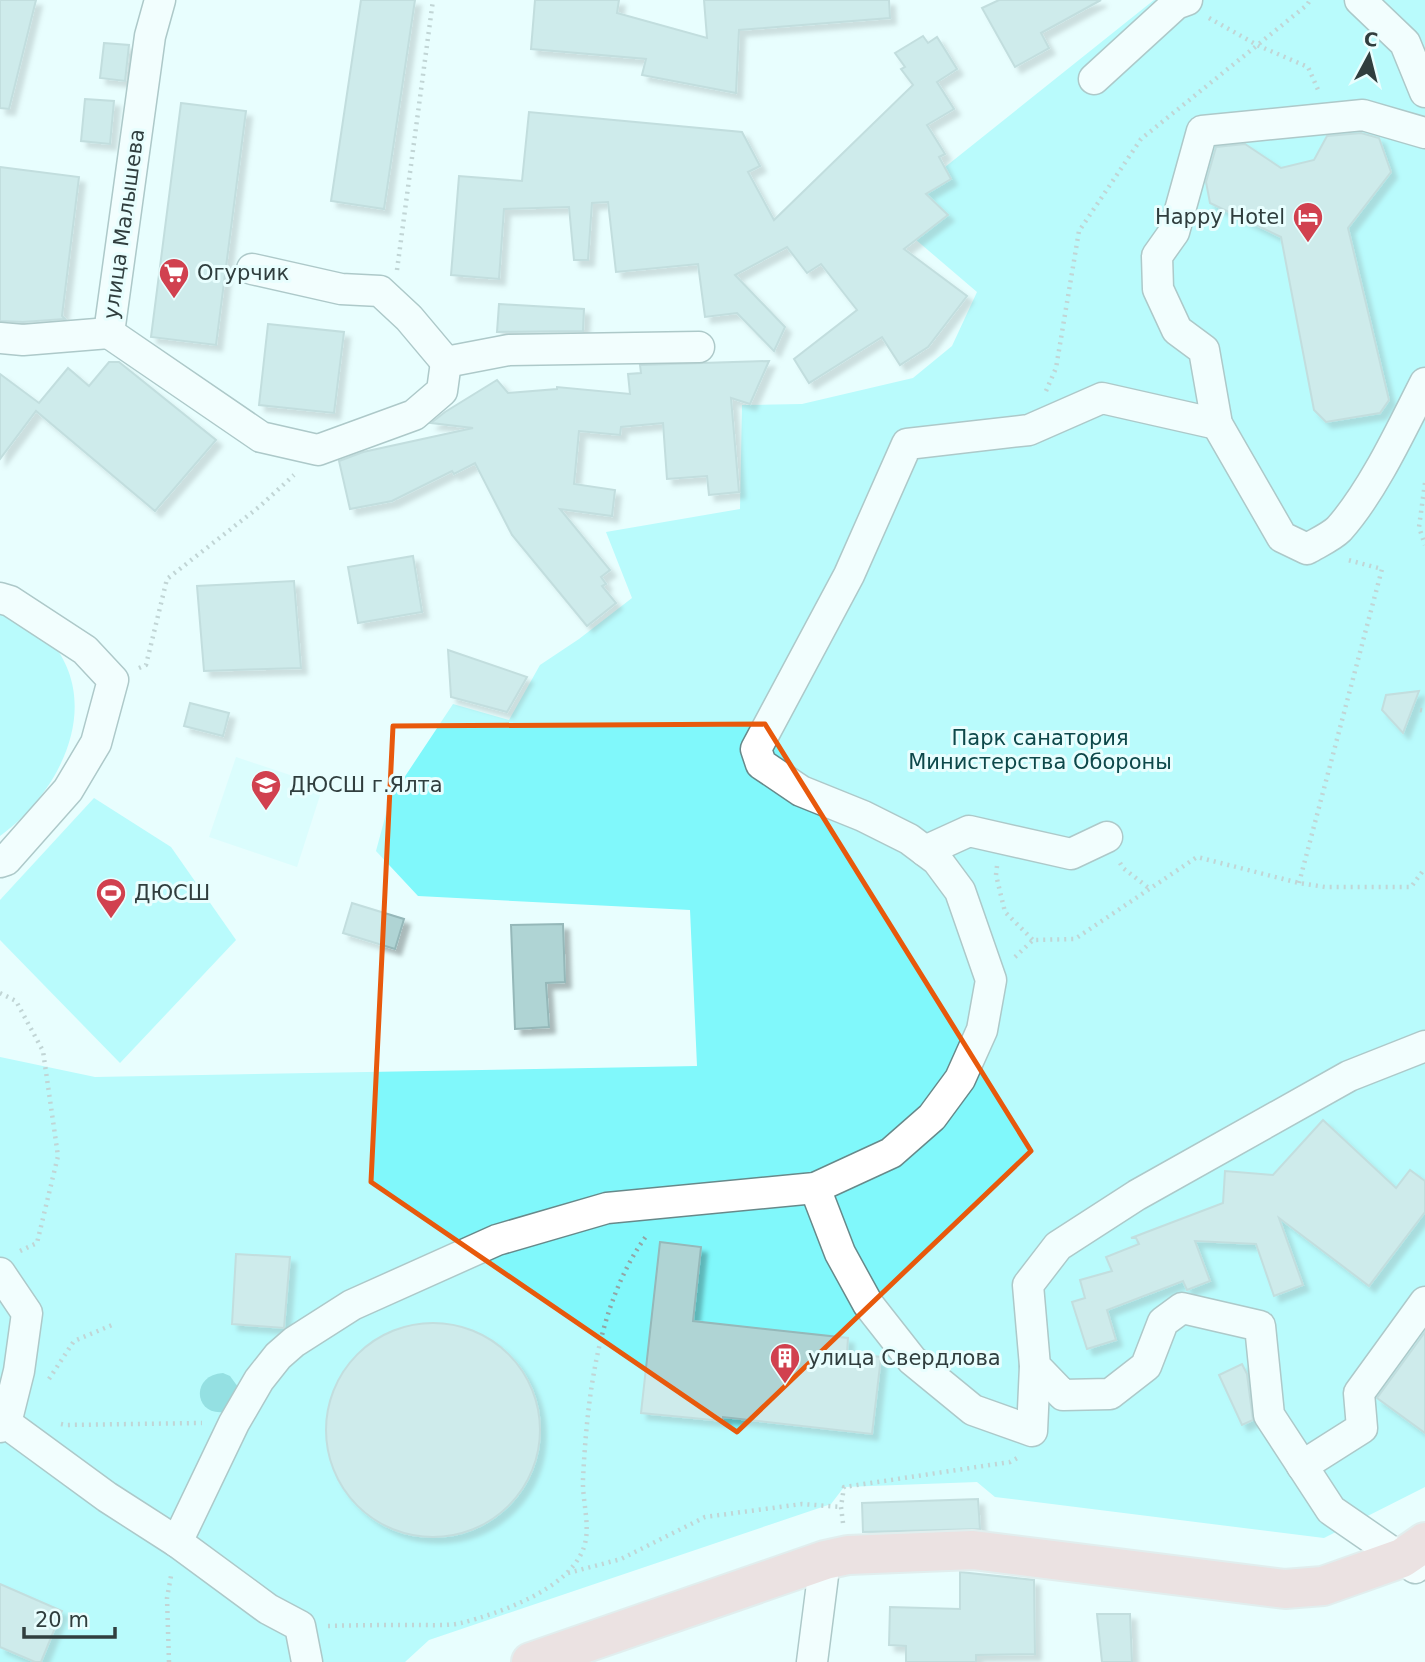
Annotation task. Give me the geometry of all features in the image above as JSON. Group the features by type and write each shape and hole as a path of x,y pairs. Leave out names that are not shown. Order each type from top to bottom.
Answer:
{"main road":[{"path":"531,1662 588,1653 836,1558 973,1550 1285,1589 1323,1586 1417,1554"}],"street":[{"name":"улица Малышева","path":"160,0 150,36 109,333 261,437 318,450"},
{"path":"1094,79 1176,4 1187,0"},
{"path":"1360,0 1405,43 1425,92"},
{"path":"1425,133 1363,115 1202,131 1174,232 1157,256 1158,289 1177,330 1204,350 1217,424 1282,537 1307,550 1338,530 1360,500 1390,451 1425,383"},
{"path":"252,269 341,289 380,291 409,318 446,362 442,391 414,415 318,450"},
{"path":"0,338 23,340 109,333"},
{"path":"446,362 509,350 699,347"},
{"path":"177,1542 234,1423 259,1380 278,1356 294,1342 352,1305 497,1240 607,1208 815,1188 891,1153 932,1117 960,1079 982,1030 991,980 960,891 937,860 909,839 863,816 801,791 761,764 756,749 849,575 907,444 1029,430 1102,398 1217,424"},
{"path":"0,598 10,601 85,650 113,680 96,743 68,789 6,860 0,862"},
{"path":"925,851 969,831 1071,854 1107,837"},
{"path":"815,1188 839,1252 868,1304 912,1360 973,1410 1032,1430 1035,1366 1028,1285 1058,1246 1137,1195 1349,1076 1425,1046"},
{"path":"6,1263 27,1313 19,1371 3,1425 177,1542 268,1609 300,1626 307,1662"},
{"path":"1303,1466 1362,1428 1359,1393 1425,1302"},
{"path":"1035,1366 1063,1395 1110,1394 1146,1366 1163,1322 1182,1308 1259,1326 1269,1415 1331,1510 1417,1554"},
{"path":"812,1662 836,1558"}],"path":[{"path":"393,303 433,0"},
{"path":"1029,430 1056,368 1079,231 1141,139 1259,46 1310,0"},
{"path":"1211,21 1308,67 1330,118"},
{"path":"113,680 146,665 167,579 259,508 318,450"},
{"path":"1425,484 1419,527 1425,545"},
{"path":"1299,883 1382,569 1307,550"},
{"path":"1107,837 1123,868 1150,889"},
{"path":"998,838 996,875 1005,912 1033,940"},
{"path":"991,980 1033,940 1074,939 1197,857 1325,887 1411,887 1425,868"},
{"path":"0,993 16,1001 43,1051 58,1156 37,1243 6,1263"},
{"path":"567,1573 583,1549 587,1531 583,1492 586,1431 596,1364 615,1293 639,1247 673,1200"},
{"path":"45,1386 74,1341 112,1325"},
{"path":"55,1422 66,1426 234,1423"},
{"path":"836,1558 844,1487 1010,1462 1030,1450 1032,1430"},
{"path":"300,1626 459,1623 529,1599 567,1573 621,1559 705,1517 802,1504 841,1507"},
{"path":"169,1662 167,1598 177,1542"}],"highlighted area":[{"path":"765,724 1031,1151 737,1432 371,1182 393,726"}],"shaded area":[{"name":"ДЮСШ г.Ялта","path":"236,757 323,786 297,867 209,837"},
{"path":"223,1373 230,1376 238,1387 224,1412 214,1412 202,1402 201,1387 212,1375"}],"green space":[{"name":"Парк санатория Министерства Обороны","path":"1154,0 1425,0 1425,1487 1324,1538 995,1497 977,1482 844,1487 831,1504 429,1640 405,1662 0,1662 0,1057 95,1077 697,1066 690,910 418,896 376,851 390,799 453,704 509,720 540,665 632,598 606,532 740,509 742,405 802,404 913,378 952,346 977,292 908,233 920,187"},
{"path":"0,604 43,633 65,663 73,690 74,717 68,745 57,771 22,818 0,836"},
{"name":"ДЮСШ","path":"94,798 171,847 236,940 120,1063 0,940 0,900"}],"building":[{"path":"0,0 36,0 9,109 0,108"},
{"path":"361,0 415,0 384,209 331,201"},
{"path":"535,0 619,0 617,13 707,38 704,0 889,0 890,18 739,30 736,93 642,75 646,59 531,49"},
{"path":"999,0 1101,0 1041,33 1049,48 1015,67 982,8"},
{"path":"923,36 928,43 937,37 957,69 937,82 954,109 927,125 945,154 939,157 951,179 926,194 948,215 904,249 967,296 928,347 900,365 882,337 809,383 794,359 857,310 821,264 807,273 787,247 735,275 785,327 774,351 737,313 705,317 698,264 616,272 608,202 592,203 588,260 574,260 569,207 504,209 499,279 451,275 459,176 522,181 529,112 742,132 760,166 748,172 774,220 913,85 901,69 905,67 895,53"},
{"path":"104,43 129,45 125,81 100,78"},
{"path":"85,99 114,101 110,144 81,141"},
{"path":"181,103 246,111 216,345 151,337"},
{"path":"1361,133 1379,138 1391,172 1348,228 1389,400 1380,413 1326,422 1314,410 1281,237 1210,203 1206,182 1216,147 1245,144 1281,168 1314,160 1327,136"},
{"path":"0,167 79,177 62,316 65,319 0,321"},
{"path":"499,304 584,309 583,331 497,332"},
{"path":"268,324 344,332 334,413 259,405"},
{"path":"769,361 750,404 731,398 739,492 709,495 707,476 667,479 663,423 621,427 620,435 579,431 574,484 615,490 612,516 560,509 610,570 601,577 606,584 602,586 616,603 587,626 512,535 475,463 454,474 452,471 392,501 350,509 339,461 363,452 473,428 431,423 497,380 508,393 557,387 630,394 628,374 641,373 640,365"},
{"path":"109,362 119,362 216,440 155,511 36,411 0,459 0,374 39,403 68,368 89,386"},
{"path":"413,556 422,612 358,623 348,567"},
{"path":"294,581 301,668 204,671 197,586"},
{"path":"448,650 527,677 507,712 451,697"},
{"path":"1419,691 1403,733 1382,710 1386,695"},
{"path":"190,703 229,713 223,736 184,726"},
{"path":"352,903 404,919 395,949 343,933"},
{"path":"563,924 565,982 546,983 549,1027 515,1029 511,925"},
{"path":"1323,1120 1396,1188 1410,1170 1425,1181 1425,1212 1369,1286 1279,1218 1303,1285 1274,1296 1256,1244 1195,1241 1210,1281 1187,1290 1183,1281 1107,1310 1116,1340 1087,1349 1072,1302 1085,1298 1080,1280 1112,1271 1106,1257 1139,1244 1136,1238 1131,1238 1223,1203 1225,1171 1273,1175"},
{"path":"660,1242 701,1247 693,1321 848,1338 847,1353 881,1357 872,1434 723,1417 723,1421 641,1413"},
{"path":"236,1254 290,1257 284,1328 232,1324"},
{"path":"433,1323 454,1325 474,1332 492,1341 508,1355 522,1371 531,1389 538,1409 538,1451 531,1471 522,1489 508,1505 492,1519 474,1528 454,1535 433,1537 412,1535 392,1528 374,1519 358,1505 344,1489 335,1471 328,1451 326,1430 328,1409 335,1389 344,1371 358,1355 374,1341 392,1332 412,1325"},
{"path":"1425,1332 1425,1433 1377,1398"},
{"path":"1242,1364 1247,1374 1253,1420 1242,1425 1219,1375"},
{"path":"978,1499 980,1529 863,1532 862,1503"},
{"path":"960,1572 1034,1580 1035,1654 976,1655 976,1662 906,1662 906,1646 889,1645 890,1607 960,1609"},
{"path":"0,1584 62,1611 41,1662 0,1647"},
{"path":"1097,1614 1130,1614 1132,1662 1102,1662"}],"place":[{"name":"Happy Hotel","path":"1308,244"},
{"name":"Огурчик","path":"174,300"},
{"name":"ДЮСШ г.Ялта","path":"266,812"},
{"name":"ДЮСШ","path":"111,920"},
{"name":"улица Свердлова","path":"785,1385"}]}
